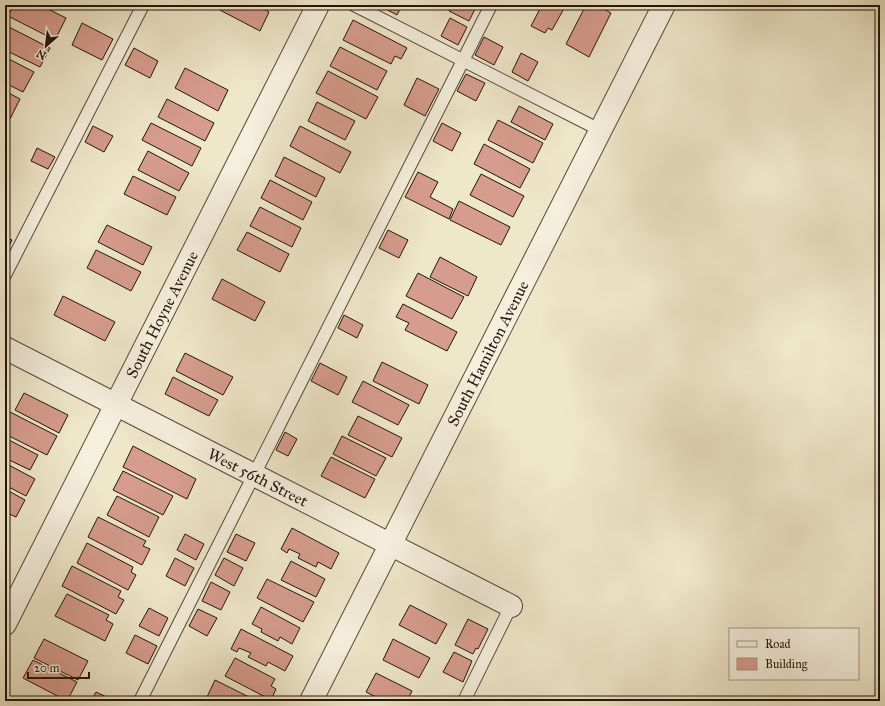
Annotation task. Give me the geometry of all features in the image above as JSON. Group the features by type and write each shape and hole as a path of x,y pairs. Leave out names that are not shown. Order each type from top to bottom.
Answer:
{"street":[{"name":"South Hoyne Avenue","path":"5,624 318,5"},
{"name":"South Hamilton Avenue","path":"311,701 664,5"},
{"name":"West 56th Street","path":"5,348 116,406 511,606"}],"lane":[{"path":"5,275 143,5"},
{"path":"354,5 600,130"},
{"path":"140,701 491,5"},
{"path":"464,701 511,606"}],"building":[{"path":"14,5 40,5 66,18 55,40 8,16"},
{"path":"217,5 257,5 269,12 260,31 216,8"},
{"path":"378,5 402,5 397,15"},
{"path":"452,5 477,5 469,21 449,11"},
{"path":"542,5 566,5 552,30 548,28 545,33 531,26"},
{"path":"586,5 596,5 611,13 589,57 566,44"},
{"path":"450,18 467,27 458,45 441,36"},
{"path":"353,20 407,48 401,59 395,56 391,64 343,40"},
{"path":"82,23 113,39 102,60 72,45"},
{"path":"5,25 50,48 40,67 5,50"},
{"path":"484,37 503,47 494,65 475,55"},
{"path":"340,47 387,71 377,90 330,66"},
{"path":"134,48 158,61 150,78 125,65"},
{"path":"521,53 538,62 528,81 512,72"},
{"path":"5,57 34,72 23,92 5,83"},
{"path":"185,68 228,90 218,111 175,88"},
{"path":"328,71 378,97 366,119 316,93"},
{"path":"466,74 485,83 476,101 457,91"},
{"path":"417,78 439,89 425,116 404,105"},
{"path":"5,91 20,99 10,119 5,117"},
{"path":"167,99 214,123 205,141 158,117"},
{"path":"317,102 355,121 345,140 308,121"},
{"path":"519,106 553,124 545,140 511,122"},
{"path":"498,120 543,143 533,163 488,140"},
{"path":"151,123 201,148 192,166 142,140"},
{"path":"442,123 461,133 452,151 433,141"},
{"path":"93,126 113,136 104,152 85,142"},
{"path":"300,126 351,152 340,173 290,146"},
{"path":"484,144 530,169 520,188 474,164"},
{"path":"37,148 55,157 48,169 31,161"},
{"path":"148,151 189,173 179,191 138,170"},
{"path":"284,157 325,178 316,197 275,176"},
{"path":"418,172 438,182 430,197 453,209 449,219 405,197"},
{"path":"481,174 524,196 513,217 470,195"},
{"path":"133,176 176,197 167,215 124,194"},
{"path":"270,180 312,202 303,220 261,198"},
{"path":"459,201 510,227 501,245 450,220"},
{"path":"260,207 301,228 292,247 250,226"},
{"path":"107,225 152,247 143,265 98,242"},
{"path":"388,230 408,240 399,258 379,248"},
{"path":"247,232 289,254 280,272 237,250"},
{"path":"5,237 12,240 5,254"},
{"path":"96,250 141,272 131,291 87,268"},
{"path":"440,257 477,277 468,296 430,277"},
{"path":"418,273 464,297 452,319 406,296"},
{"path":"222,279 265,302 255,321 212,299"},
{"path":"63,296 115,322 105,341 54,315"},
{"path":"403,304 457,332 447,351 405,330 409,323 396,317"},
{"path":"344,315 363,325 357,338 338,328"},
{"path":"185,353 233,377 223,395 176,371"},
{"path":"382,362 428,385 419,404 373,381"},
{"path":"320,363 347,377 338,395 311,381"},
{"path":"173,377 218,400 209,416 165,394"},
{"path":"363,381 409,405 398,425 352,402"},
{"path":"24,393 68,415 59,433 15,410"},
{"path":"8,411 57,436 47,455 5,434 5,416"},
{"path":"358,416 402,438 392,457 348,435"},
{"path":"285,432 297,439 288,456 276,450"},
{"path":"342,436 386,458 376,476 333,454"},
{"path":"5,438 38,455 30,470 5,458"},
{"path":"133,446 196,479 187,499 123,467"},
{"path":"331,457 375,479 365,498 321,476"},
{"path":"5,463 35,479 26,496 5,485"},
{"path":"123,471 173,496 163,515 113,490"},
{"path":"5,489 25,500 16,517 5,512"},
{"path":"117,496 159,517 149,537 107,515"},
{"path":"5,515 10,517 5,526"},
{"path":"98,517 146,541 143,546 150,549 142,565 88,537"},
{"path":"292,528 339,553 331,569 318,562 316,567 298,558 300,554 289,549 287,553 281,549"},
{"path":"185,534 204,544 196,560 177,550"},
{"path":"236,534 255,543 246,561 227,552"},
{"path":"87,543 133,567 131,572 136,575 128,590 77,563"},
{"path":"175,558 194,568 185,586 166,576"},
{"path":"224,558 243,568 234,586 215,575"},
{"path":"291,561 325,579 316,597 281,580"},
{"path":"72,566 121,591 118,597 124,600 116,614 62,586"},
{"path":"267,579 314,602 303,622 257,598"},
{"path":"211,582 230,592 221,610 202,601"},
{"path":"67,594 109,615 106,620 113,624 105,641 55,616"},
{"path":"410,605 447,624 436,644 399,625"},
{"path":"261,607 300,628 292,644 280,637 278,641 261,632 262,629 252,624"},
{"path":"149,608 168,618 159,636 139,626"},
{"path":"198,609 217,618 207,636 189,626"},
{"path":"468,619 488,629 478,649 476,648 473,654 455,645"},
{"path":"241,629 293,656 285,671 268,662 266,666 248,657 251,653 239,648 237,652 231,649"},
{"path":"135,635 157,646 148,664 126,653"},
{"path":"44,639 88,661 78,680 34,658"},
{"path":"393,639 430,658 419,678 383,660"},
{"path":"454,652 472,661 463,682 443,672"},
{"path":"235,658 275,679 271,686 276,689 271,700 225,676"},
{"path":"33,660 77,682 67,701 23,678"},
{"path":"376,673 412,691 407,701 384,701 366,692"},
{"path":"215,680 257,701 209,701 206,699"},
{"path":"96,692 115,701 91,701"}]}
